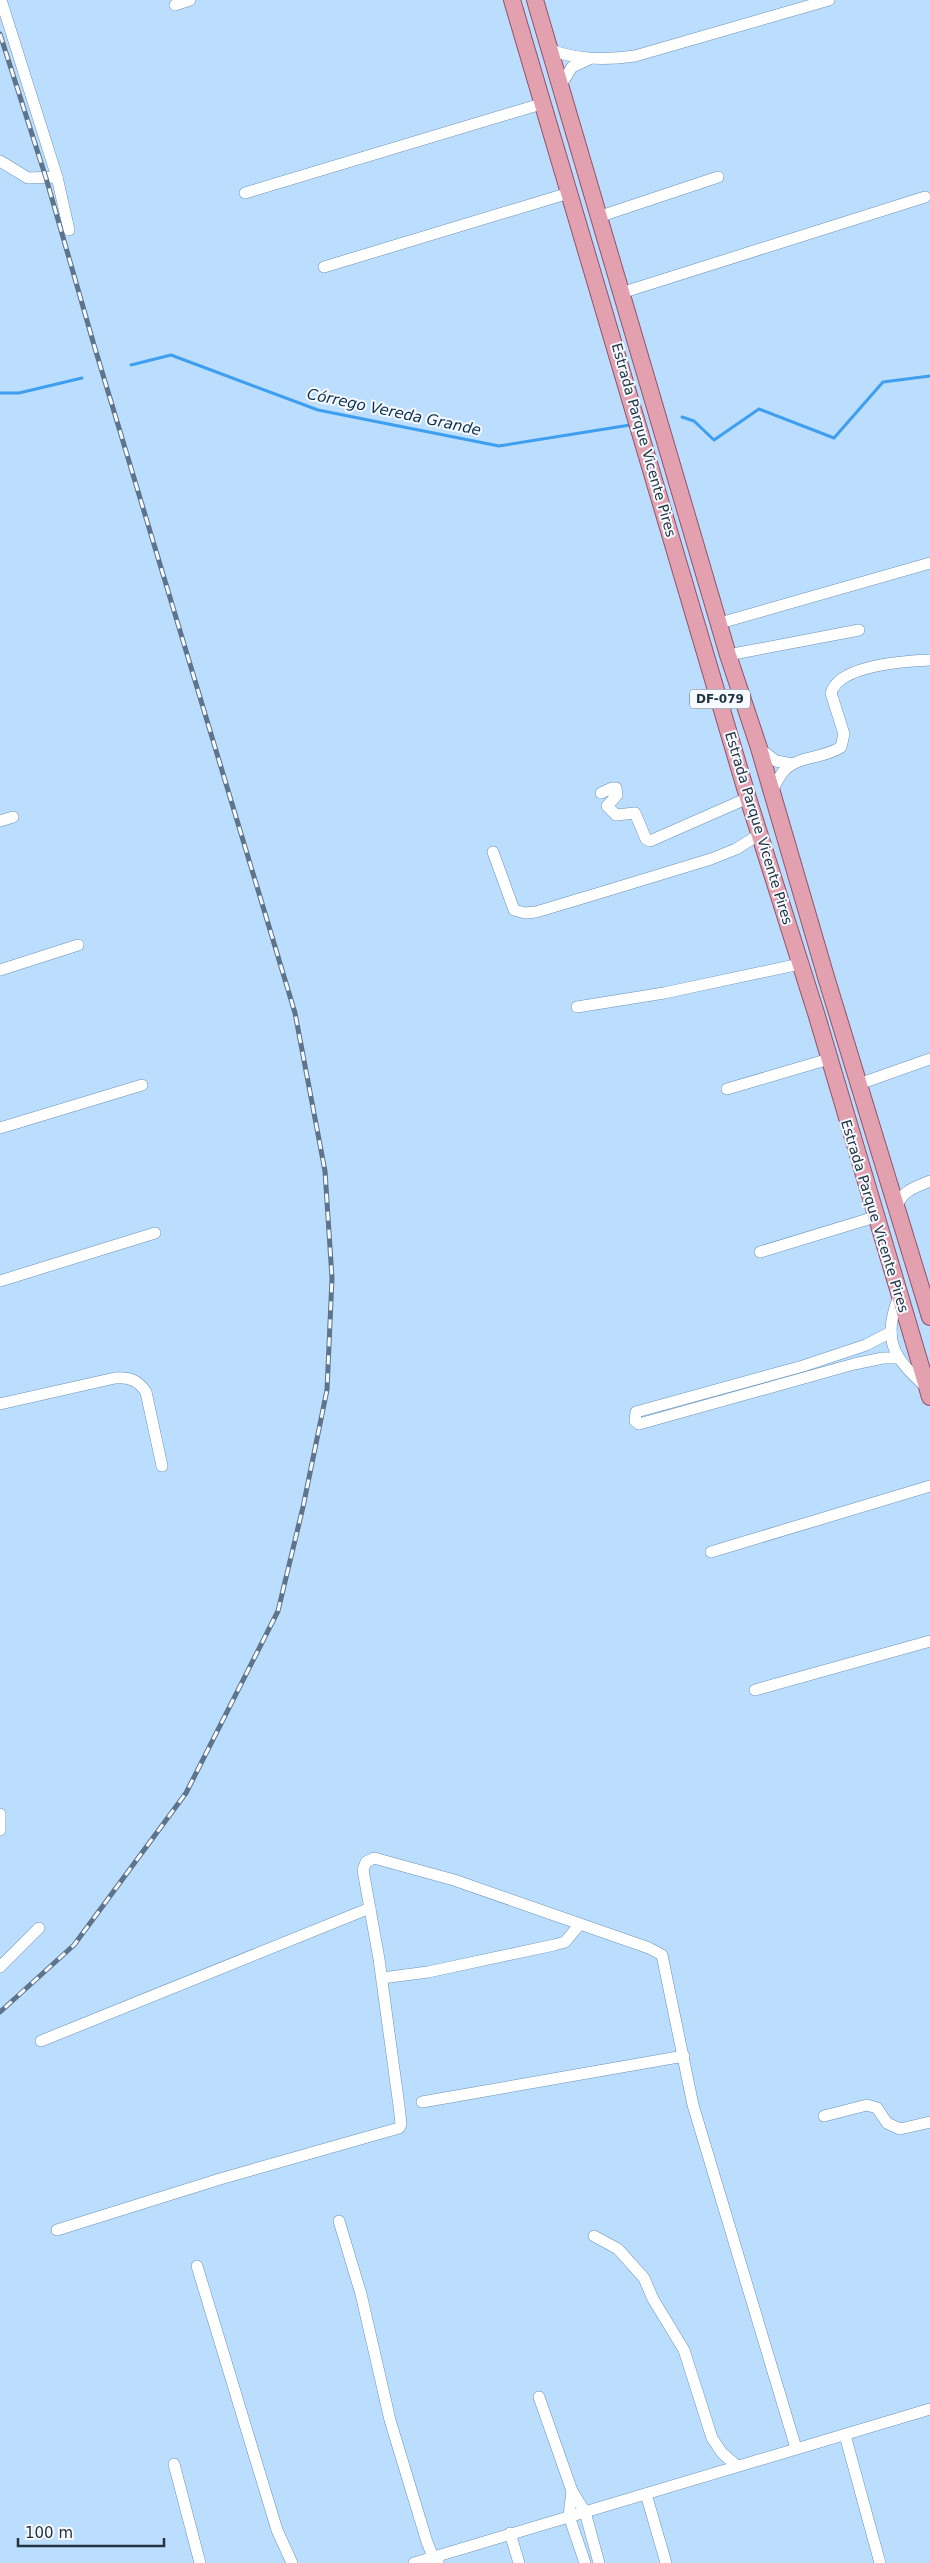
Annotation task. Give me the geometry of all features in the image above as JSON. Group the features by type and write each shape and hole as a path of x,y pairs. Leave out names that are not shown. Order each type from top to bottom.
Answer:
{"main road":[{"name":"Estrada Parque Vicente Pires","path":"512,0 541,104 579,224 748,798 929,1393"},
{"name":"Estrada Parque Vicente Pires","path":"535,0 728,655 759,748 771,794 886,1177 929,1312"},
{"path":"560,162 578,191 590,191"},
{"path":"579,224 589,222 593,224 600,240 606,244"},
{"path":"845,1039 834,1044 828,1058 839,1065 852,1064"}],"street":[{"path":"1,0 58,177 69,230"},
{"path":"176,5 190,0"},
{"path":"551,50 571,56 612,60 635,56 829,0"},
{"path":"561,85 572,67 596,57"},
{"path":"245,193 541,104"},
{"path":"0,161 28,178 58,177"},
{"path":"598,217 668,192 718,178"},
{"path":"324,268 569,193"},
{"path":"620,293 925,197"},
{"path":"720,623 930,563"},
{"path":"728,655 859,630"},
{"path":"771,794 779,777 792,764 834,752 842,747 844,734 831,693 833,687 842,678 886,664 930,660"},
{"path":"759,748 776,760 792,764"},
{"path":"601,793 616,788 617,796 607,806 616,815 635,813 646,839 650,842 748,798"},
{"path":"0,821 13,817"},
{"path":"493,852 514,910 525,913 566,904 711,859 736,849 760,834"},
{"path":"0,970 78,945"},
{"path":"577,1007 664,993 800,964"},
{"path":"726,1089 828,1058"},
{"path":"859,1084 930,1059"},
{"path":"0,1128 142,1085"},
{"path":"886,1177 900,1186 915,1187"},
{"path":"897,1208 900,1198 915,1187 930,1181"},
{"path":"760,1252 875,1217"},
{"path":"0,1282 155,1233"},
{"path":"899,1296 893,1312 891,1332 897,1358 929,1393"},
{"path":"805,1372 891,1332"},
{"path":"849,1350 854,1364"},
{"path":"735,1392 636,1412 635,1421 639,1424 735,1392 805,1372 883,1358 897,1358"},
{"path":"0,1404 115,1378 134,1380 141,1383 146,1392 162,1466"},
{"path":"711,1552 930,1486"},
{"path":"755,1690 930,1640"},
{"path":"0,1814 0,1830"},
{"path":"57,2230 220,2179 399,2128 402,2124 400,2106 382,1978 363,1870 366,1862 374,1858 454,1880 579,1925 650,1948 662,1955 695,2112 796,2448"},
{"path":"41,2041 370,1908"},
{"path":"382,1978 428,1972 554,1945 565,1942 579,1925"},
{"path":"0,1968 39,1928"},
{"path":"422,2102 684,2056"},
{"path":"824,2116 867,2105 877,2108 887,2123 900,2129 930,2122"},
{"path":"339,2221 361,2294 390,2420 436,2560"},
{"path":"594,2236 618,2249 644,2278 653,2300 684,2350 712,2438 722,2453 737,2466"},
{"path":"197,2266 277,2530 292,2563"},
{"path":"539,2397 572,2491 585,2512 599,2563"},
{"path":"414,2563 436,2560 510,2533 845,2435 930,2408"},
{"path":"845,2435 880,2563"},
{"path":"174,2464 200,2563"},
{"path":"572,2491 569,2516 585,2563"},
{"path":"646,2494 666,2563"},
{"path":"510,2533 519,2563"}],"waterway":[{"name":"Córrego Vereda Grande","path":"131,365 171,355 318,410 499,446 630,425"},
{"name":"Córrego Vereda Grande","path":"682,417 694,421 714,440 759,409 834,438 883,382 930,376"},
{"name":"Córrego Vereda Grande","path":"0,393 19,393 82,378"}],"railway":[{"path":"0,34 46,178 94,345 295,1013 325,1171 332,1278 327,1390 303,1507 278,1611 186,1793 74,1945 0,2012"}]}
